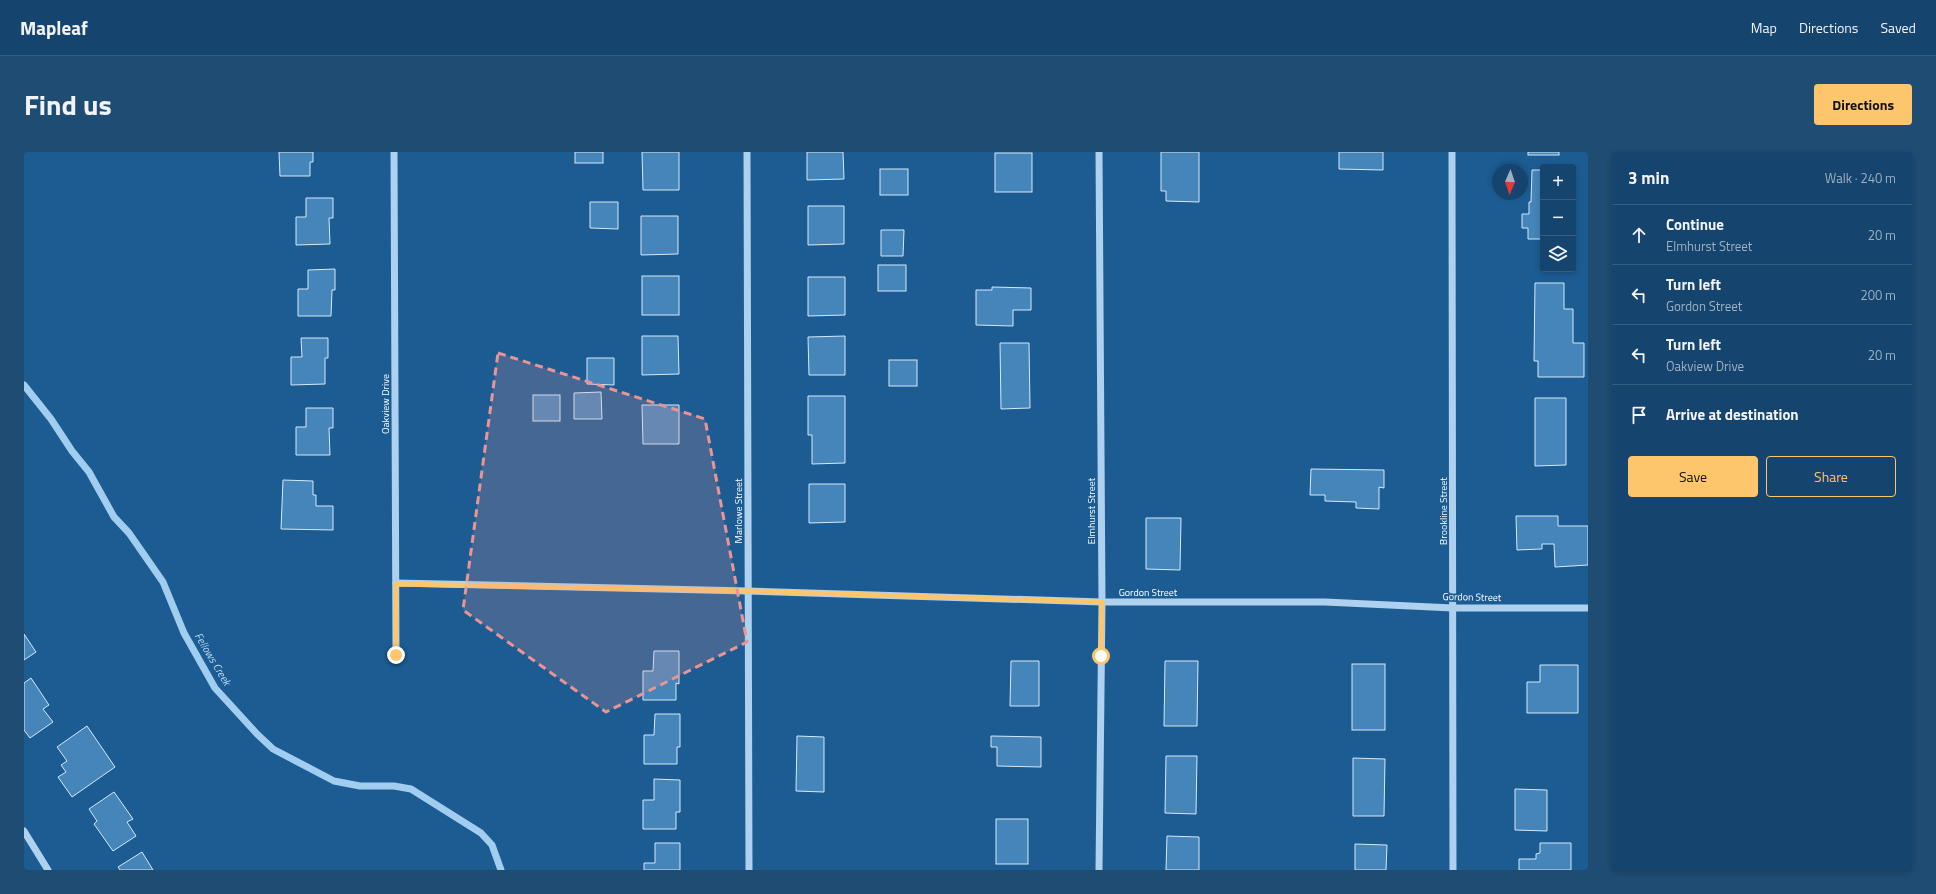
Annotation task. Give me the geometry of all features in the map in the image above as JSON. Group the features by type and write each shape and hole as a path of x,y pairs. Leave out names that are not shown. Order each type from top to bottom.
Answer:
{"street":[{"name":"Oakview Drive","path":"394,152 396,655"},
{"name":"Marlowe Street","path":"747,152 749,870"},
{"name":"Elmhurst Street","path":"1099,152 1102,602 1099,870"},
{"name":"Brookline Street","path":"1452,152 1454,870"},
{"name":"Gordon Street","path":"396,584 748,591 1102,602 1325,602 1453,608 1588,608"},
{"path":"24,831 48,870"}],"highlighted area":[{"path":"498,353 705,419 747,642 606,712 463,610"}],"building":[{"path":"279,152 313,152 313,162 310,162 310,176 280,176"},
{"path":"575,152 603,152 603,163 575,163"},
{"path":"642,152 679,152 679,190 643,190"},
{"path":"807,152 843,152 844,179 807,180"},
{"path":"1161,152 1199,152 1199,202 1166,201 1166,191 1161,191"},
{"path":"1339,152 1383,152 1383,170 1339,169"},
{"path":"1528,152 1559,152 1559,155 1528,155"},
{"path":"995,153 1032,153 1032,192 995,192"},
{"path":"880,169 908,169 908,195 880,195"},
{"path":"1532,170 1540,170 1540,239 1528,239 1528,228 1522,228 1522,214 1529,214 1529,202 1531,202"},
{"path":"306,198 333,198 333,218 329,218 330,244 296,245 296,217 306,217"},
{"path":"590,202 618,202 618,229 590,228"},
{"path":"808,206 844,206 844,244 808,245"},
{"path":"641,216 678,216 678,254 641,255"},
{"path":"881,230 904,230 903,256 881,256"},
{"path":"878,265 906,265 906,291 878,291"},
{"path":"335,269 335,290 332,290 331,316 298,316 298,289 308,289 308,270"},
{"path":"642,276 679,276 679,315 642,315"},
{"path":"808,277 845,277 845,315 808,316"},
{"path":"1535,283 1564,283 1564,309 1573,309 1573,343 1584,343 1584,377 1538,377 1538,361 1534,361"},
{"path":"992,287 1031,288 1031,310 1013,310 1013,326 976,325 976,290 992,290"},
{"path":"642,336 678,336 679,374 642,375"},
{"path":"845,336 845,375 809,375 808,337"},
{"path":"301,338 328,338 328,358 325,358 325,384 291,385 291,357 302,357"},
{"path":"1000,343 1029,343 1030,408 1001,409"},
{"path":"587,358 614,358 614,385 587,384"},
{"path":"889,360 917,360 917,386 889,386"},
{"path":"601,392 602,419 574,419 574,393"},
{"path":"533,395 560,395 560,421 533,421"},
{"path":"808,396 845,396 845,463 812,464 812,435 808,435"},
{"path":"1535,398 1566,398 1566,465 1535,466"},
{"path":"642,405 679,405 679,444 643,444"},
{"path":"306,408 333,408 333,428 329,428 330,455 296,455 296,427 306,427"},
{"path":"1311,469 1384,470 1384,488 1379,487 1379,509 1356,508 1356,502 1325,501 1325,495 1310,495"},
{"path":"283,480 313,481 313,495 316,495 316,506 333,506 333,530 281,529"},
{"path":"809,484 845,484 845,522 809,523"},
{"path":"1516,516 1558,516 1558,526 1588,526 1588,565 1555,567 1554,544 1542,544 1542,549 1517,550"},
{"path":"1146,518 1181,518 1180,570 1146,569"},
{"path":"24,634 36,652 24,660"},
{"path":"654,651 679,651 679,684 676,683 676,700 643,700 643,671 653,671"},
{"path":"1011,661 1039,661 1039,706 1010,706"},
{"path":"1165,661 1198,661 1197,726 1164,726"},
{"path":"1352,664 1385,664 1385,730 1352,730"},
{"path":"1540,665 1578,665 1578,713 1527,713 1527,682 1540,682"},
{"path":"31,678 49,705 43,709 53,722 30,738 24,730 24,683"},
{"path":"655,714 680,714 680,747 677,747 677,764 644,764 644,735 654,735"},
{"path":"87,726 115,767 72,797 58,777 66,772 61,765 67,761 57,747"},
{"path":"797,736 824,737 824,792 796,791"},
{"path":"991,736 1041,737 1041,767 997,766 997,747 991,747"},
{"path":"1166,756 1197,756 1196,814 1165,813"},
{"path":"1353,758 1385,759 1384,816 1353,816"},
{"path":"654,779 680,780 680,812 676,812 676,829 643,829 643,800 654,800"},
{"path":"1515,789 1547,790 1547,831 1515,830"},
{"path":"114,792 133,819 127,822 136,836 113,851 94,824 97,821 89,809"},
{"path":"996,819 1028,819 1028,864 996,864"},
{"path":"1167,836 1199,837 1199,870 1166,870"},
{"path":"655,843 680,843 680,870 644,870 644,863 655,863"},
{"path":"1540,843 1571,843 1571,870 1519,870 1519,859 1536,859 1536,854 1540,853"},
{"path":"1355,844 1387,845 1386,870 1355,870"},
{"path":"142,852 153,870 120,870 118,867"}],"waterway":[{"name":"Fellows Creek","path":"24,385 51,419 72,451 89,472 114,517 129,533 163,582 184,633 215,688 257,734 273,749 334,781 360,786 394,786 411,789 481,833 492,845 501,870"}],"route":[{"path":"396,655 396,584 748,591 1102,602 1101,656"}]}
